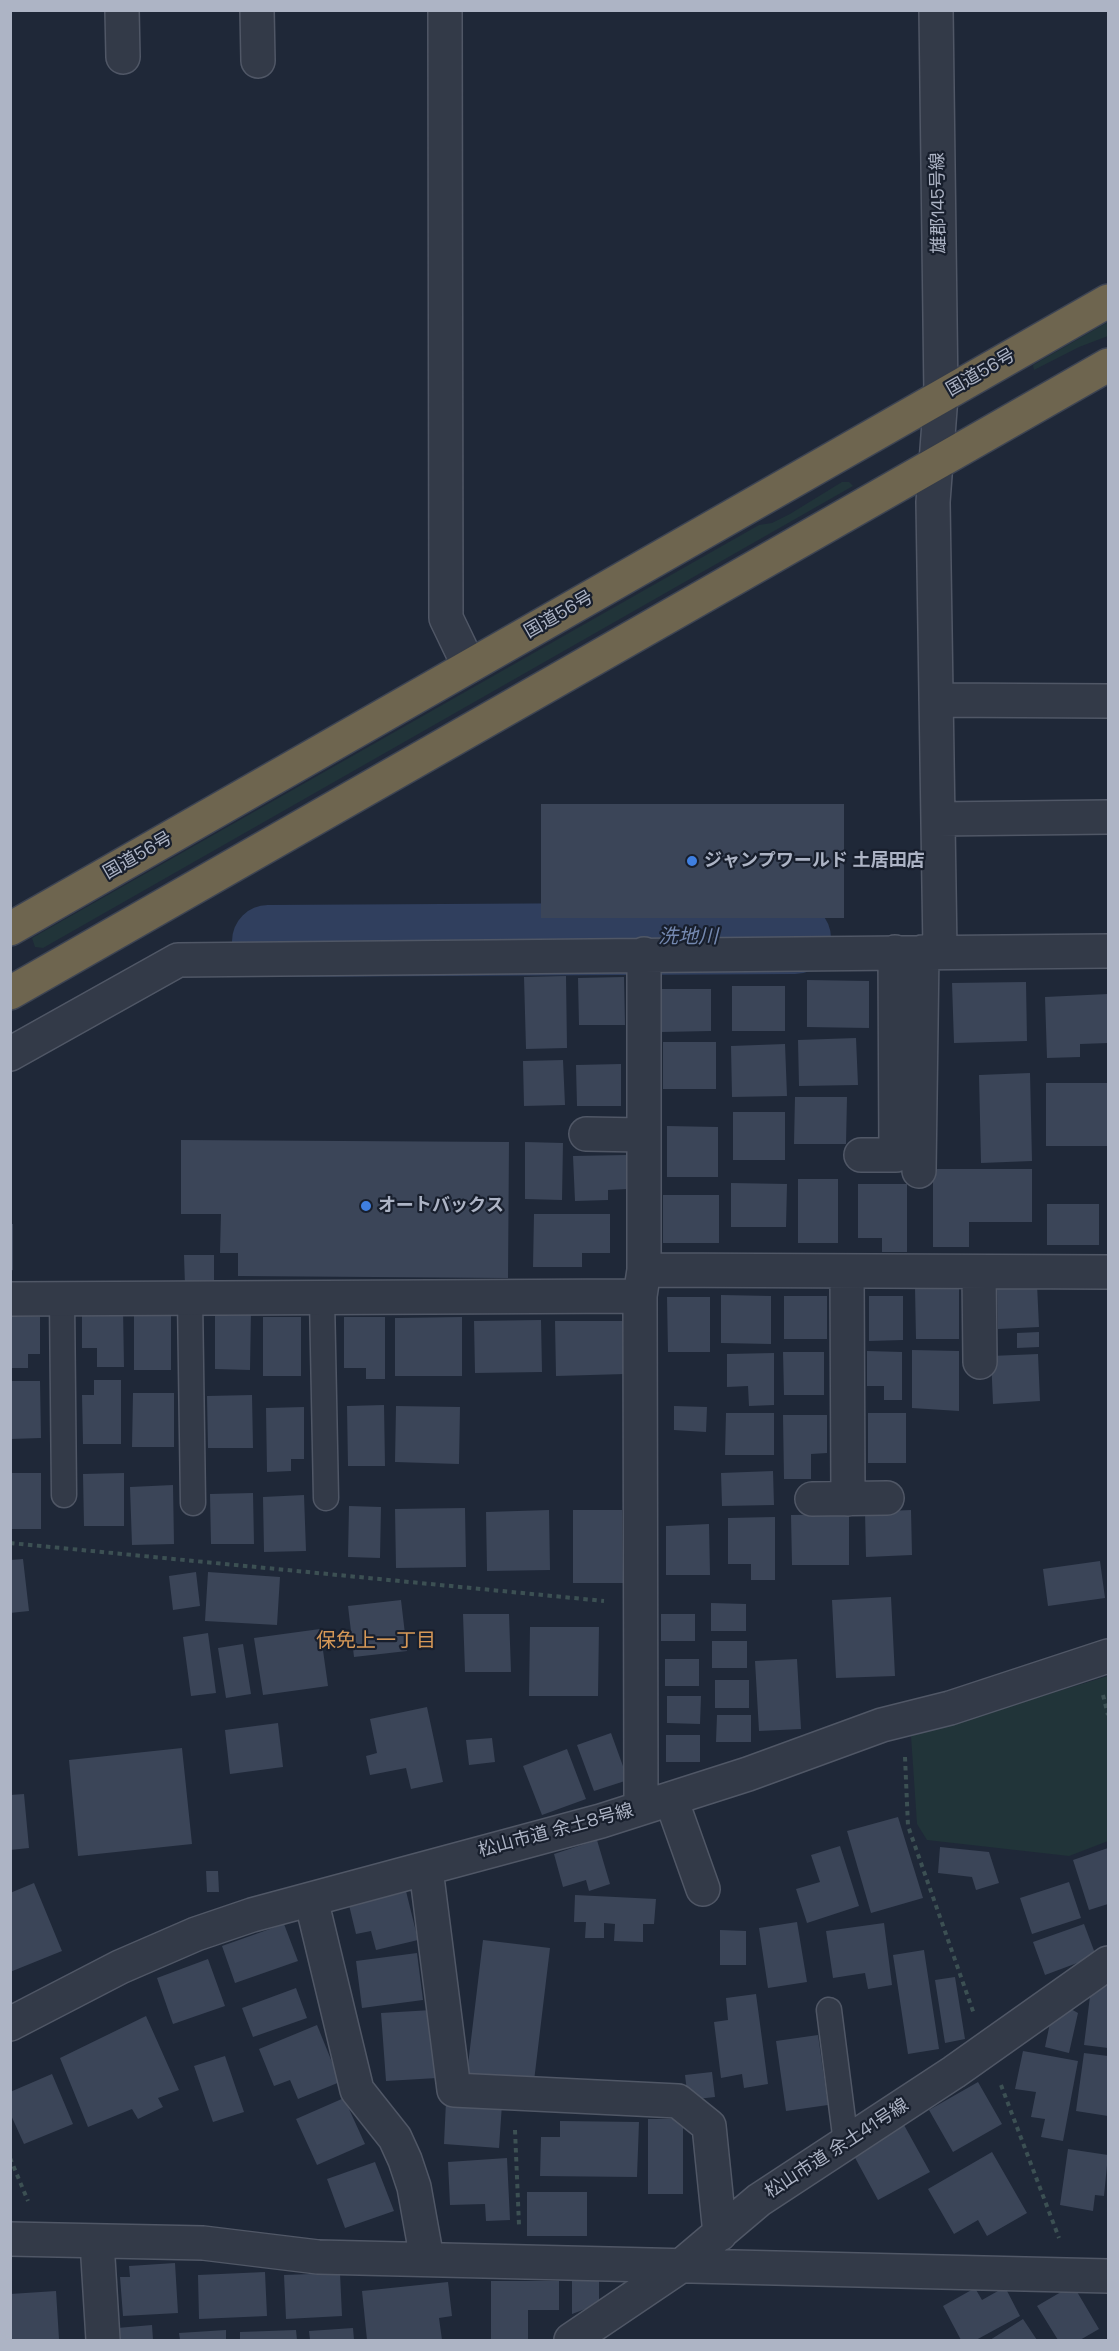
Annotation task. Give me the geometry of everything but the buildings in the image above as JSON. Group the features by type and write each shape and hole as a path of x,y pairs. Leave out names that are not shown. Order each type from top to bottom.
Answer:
{"highway":[{"name":"国道56号","path":"10,929 1108,301"},
{"path":"10,993 881,494 937,465 969,444 1108,365"}],"street":[{"path":"122,10 123,57"},
{"path":"257,10 258,61"},
{"path":"446,10 446,618 469,666"},
{"name":"雄郡145号線","path":"919,952 938,819 933,502 941,396 936,10"},
{"path":"936,700 1108,701"},
{"path":"938,819 1108,817"},
{"path":"10,1054 178,960 1108,951"},
{"path":"861,1155 896,1155 919,952"},
{"path":"919,952 919,1171"},
{"path":"644,954 641,1605 656,1803 703,1889"},
{"path":"586,1134 644,1135"},
{"path":"847,1272 848,1498"},
{"path":"10,1299 322,1298 847,1272 1108,1272"},
{"path":"979,1272 980,1362"},
{"path":"812,1499 887,1498"},
{"name":"松山市道 余土8号線","path":"10,2024 120,1967 196,1934 311,1899 426,1869 656,1803 903,1720 950,1708 1108,1656"},
{"path":"426,1869 454,2090 678,2102 709,2126 720,2234"},
{"path":"311,1899 357,2090 395,2138 405,2160 414,2187 427,2259"},
{"name":"松山市道 余土41号線","path":"571,2340 682,2265 759,2200 987,2049 1108,1964"},
{"path":"10,2239 203,2243 318,2257 1108,2276"},
{"path":"97,2242 103,2340"}],"lane":[{"path":"190,1298 193,1503"},
{"path":"322,1298 326,1498"},
{"path":"62,1299 64,1495"},
{"path":"829,2010 846,2143"}],"path":[{"path":"10,1543 641,1605"},
{"path":"903,1720 908,1826 987,2049 1073,2275"},
{"path":"513,2094 521,2262"}],"green space":[{"path":"1108,322 1108,336 1079,347 1034,370 1033,365"},
{"path":"842,482 849,482 853,486 43,948 35,947 32,938 759,525 772,523 790,514"},
{"path":"1108,1676 1108,1841 1069,1856 927,1840 917,1824 911,1736"}],"waterway":[{"name":"洗地川","path":"268,941 795,938"}],"place":[{"name":"ジャンプワールド 土居田店","path":"692,861"},
{"name":"オートバックス","path":"366,1206"}],"district":[{"name":"保免上一丁目","path":"376,1642"}]}
